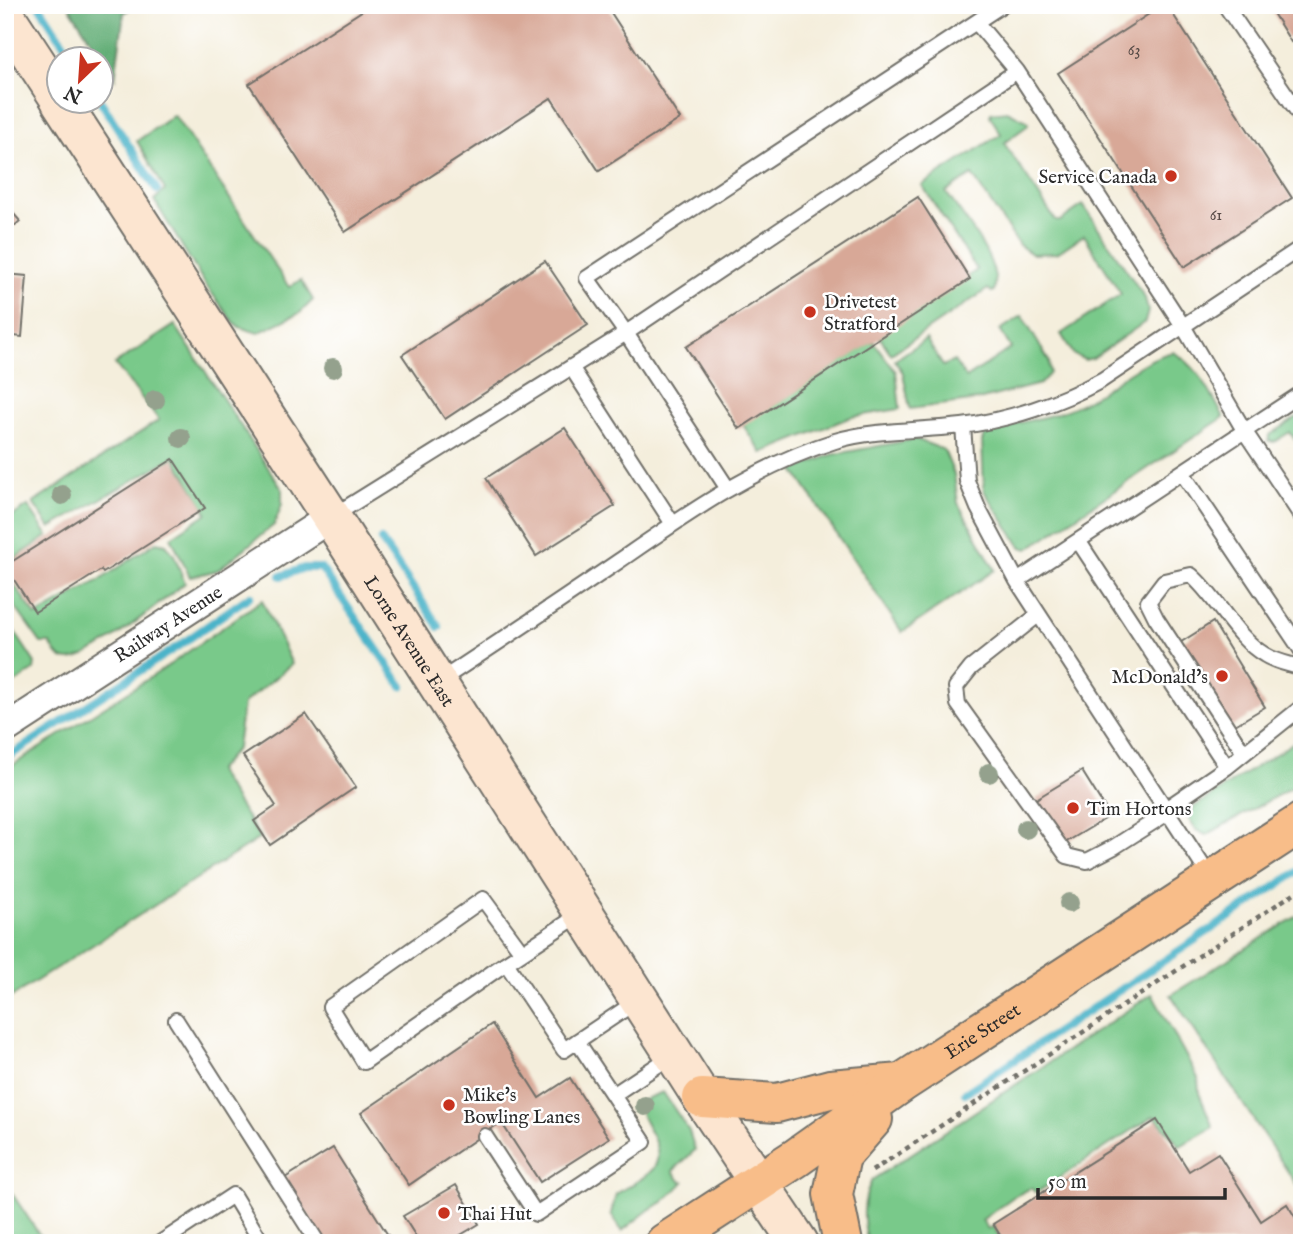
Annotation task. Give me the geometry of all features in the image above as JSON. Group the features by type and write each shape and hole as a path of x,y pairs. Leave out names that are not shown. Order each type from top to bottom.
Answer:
{"main road":[{"name":"Lorne Avenue East","path":"5,15 46,78"},
{"name":"Lorne Avenue East","path":"70,116 331,517 702,1098 799,1243"},
{"name":"Erie Street","path":"665,1243 759,1182 903,1082 1302,821"},
{"path":"702,1098 777,1103 830,1089 903,1082"},
{"path":"844,1243 832,1194 841,1156 903,1082"}],"street":[{"name":"Railway Avenue","path":"5,729 331,517"}],"lane":[{"path":"728,489 587,278 1002,5"},
{"path":"1225,5 1302,118"},
{"path":"976,22 1017,71 1183,326 1245,432 1302,517"},
{"path":"331,517 626,333 1017,71"},
{"path":"437,684 673,524 761,470 837,441 888,432 963,426 1004,418 1079,393 1302,247"},
{"path":"571,367 673,524"},
{"path":"1017,581 1302,393"},
{"path":"963,426 967,481 978,508 1017,581 1213,881"},
{"path":"1182,474 1302,650"},
{"path":"1079,542 1227,767"},
{"path":"1244,754 1148,602 1164,581 1191,575 1206,588 1243,636 1265,656 1302,668"},
{"path":"1038,615 971,668 956,687 958,704 1067,856 1087,861 1114,847 1227,767 1302,707"},
{"path":"522,952 484,900 330,1007 364,1062 583,912"},
{"path":"506,963 564,1050 639,1000"},
{"path":"176,1020 318,1243"},
{"path":"485,1136 536,1214 643,1142 578,1041"},
{"path":"613,1095 674,1054"},
{"path":"160,1243 233,1195 262,1243"}],"path":[{"path":"872,1171 1302,888"}],"green space":[{"path":"68,5 135,5 124,13 116,71 116,46 94,46"},
{"path":"1007,111 1027,121 1028,125 1004,143 1056,221 1083,205 1145,298 1148,311 1145,322 1093,358 1085,360 1074,355 1061,334 1121,294 1084,235 1057,253 1032,254 1019,245 972,175 946,192 987,253 995,280 994,291 988,289 891,354 879,336 977,270 922,185 1001,134 990,116 991,113"},
{"path":"174,115 289,287 301,280 313,300 300,313 258,333 239,327 205,284 154,200 165,190 137,141"},
{"path":"1022,316 1049,361 1050,373 1040,384 978,400 910,409 903,373 895,360 926,339 943,366 954,361 966,378 1011,348 1000,330"},
{"path":"175,325 282,489 282,504 274,525 218,570 190,577 171,537 207,513 174,457 50,528 33,503 159,420 115,364"},
{"path":"873,341 896,372 900,409 851,417 762,453 743,425"},
{"path":"1173,352 1190,364 1224,417 1028,549 1021,547 984,491 982,441 989,429 1065,411 1098,394 1150,360"},
{"path":"1302,414 1302,450 1290,432 1274,442 1268,441 1270,435"},
{"path":"916,439 944,450 954,474 958,503 995,570 902,632 794,470 831,455"},
{"path":"28,506 48,536 5,565 5,521"},
{"path":"156,542 166,544 174,555 185,583 128,628 81,657 63,659 50,643 41,643 5,593 5,572 36,616 103,578"},
{"path":"262,600 292,664 243,704 237,748 217,771 260,838 5,1001 5,770 162,670"},
{"path":"5,617 35,663 34,670 5,690"},
{"path":"1302,737 1302,782 1206,835 1196,830 1188,818 1194,807"},
{"path":"1302,913 1302,1193 1171,995"},
{"path":"1152,994 1198,1078 1199,1093 1213,1127 1180,1146 1154,1116 1036,1193 1031,1188 1013,1197 982,1220 988,1229 993,1226 1003,1243 868,1243 864,1211 872,1180"},
{"path":"663,1092 689,1131 695,1150 673,1171 680,1181 684,1182 663,1202 622,1231 611,1214 616,1194 646,1176 657,1162 655,1143 640,1105 647,1098"},
{"path":"5,1183 45,1243 5,1243"}],"building":[{"path":"371,5 606,5 680,119 599,171 551,98 345,232 249,84"},
{"path":"1163,5 1167,5 1292,198 1184,267 1058,73"},
{"path":"1268,5 1302,5 1302,35 1291,42"},
{"path":"918,197 970,279 739,429 686,347"},
{"path":"5,204 20,221 5,234"},
{"path":"545,261 588,325 445,419 402,355"},
{"path":"5,274 27,276 22,337 5,335"},
{"path":"565,428 615,506 536,556 486,478"},
{"path":"173,459 205,508 103,573 101,570 35,612 5,566"},
{"name":"McDonald's","path":"1213,622 1265,707 1230,728 1178,644"},
{"path":"306,714 356,787 270,845 254,821 276,806 243,756"},
{"name":"Tim Hortons","path":"1082,771 1110,816 1063,844 1036,799"},
{"name":"Mike's Bowling Lanes","path":"492,1024 539,1098 570,1078 609,1138 540,1182 501,1122 409,1185 361,1113"},
{"path":"1157,1120 1189,1171 1218,1153 1261,1221 1287,1204 1302,1228 1302,1243 1005,1243 993,1224"},
{"path":"333,1148 391,1240 387,1243 325,1243 285,1178"},
{"path":"456,1185 479,1224 447,1243 420,1243 403,1216"}],"waterway":[{"path":"39,5 65,46"},
{"path":"110,116 157,190"},
{"path":"381,540 439,627"},
{"path":"281,576 304,568 321,568 402,686"},
{"path":"5,759 250,596"},
{"path":"965,1093 1302,869"}],"place":[{"name":"Service Canada","path":"1171,176"},
{"name":"Drivetest Stratford","path":"810,312"},
{"name":"McDonald's","path":"1222,676"},
{"name":"Tim Hortons","path":"1073,808"},
{"name":"Mike's Bowling Lanes","path":"449,1105"},
{"name":"Thai Hut","path":"444,1213"}]}
